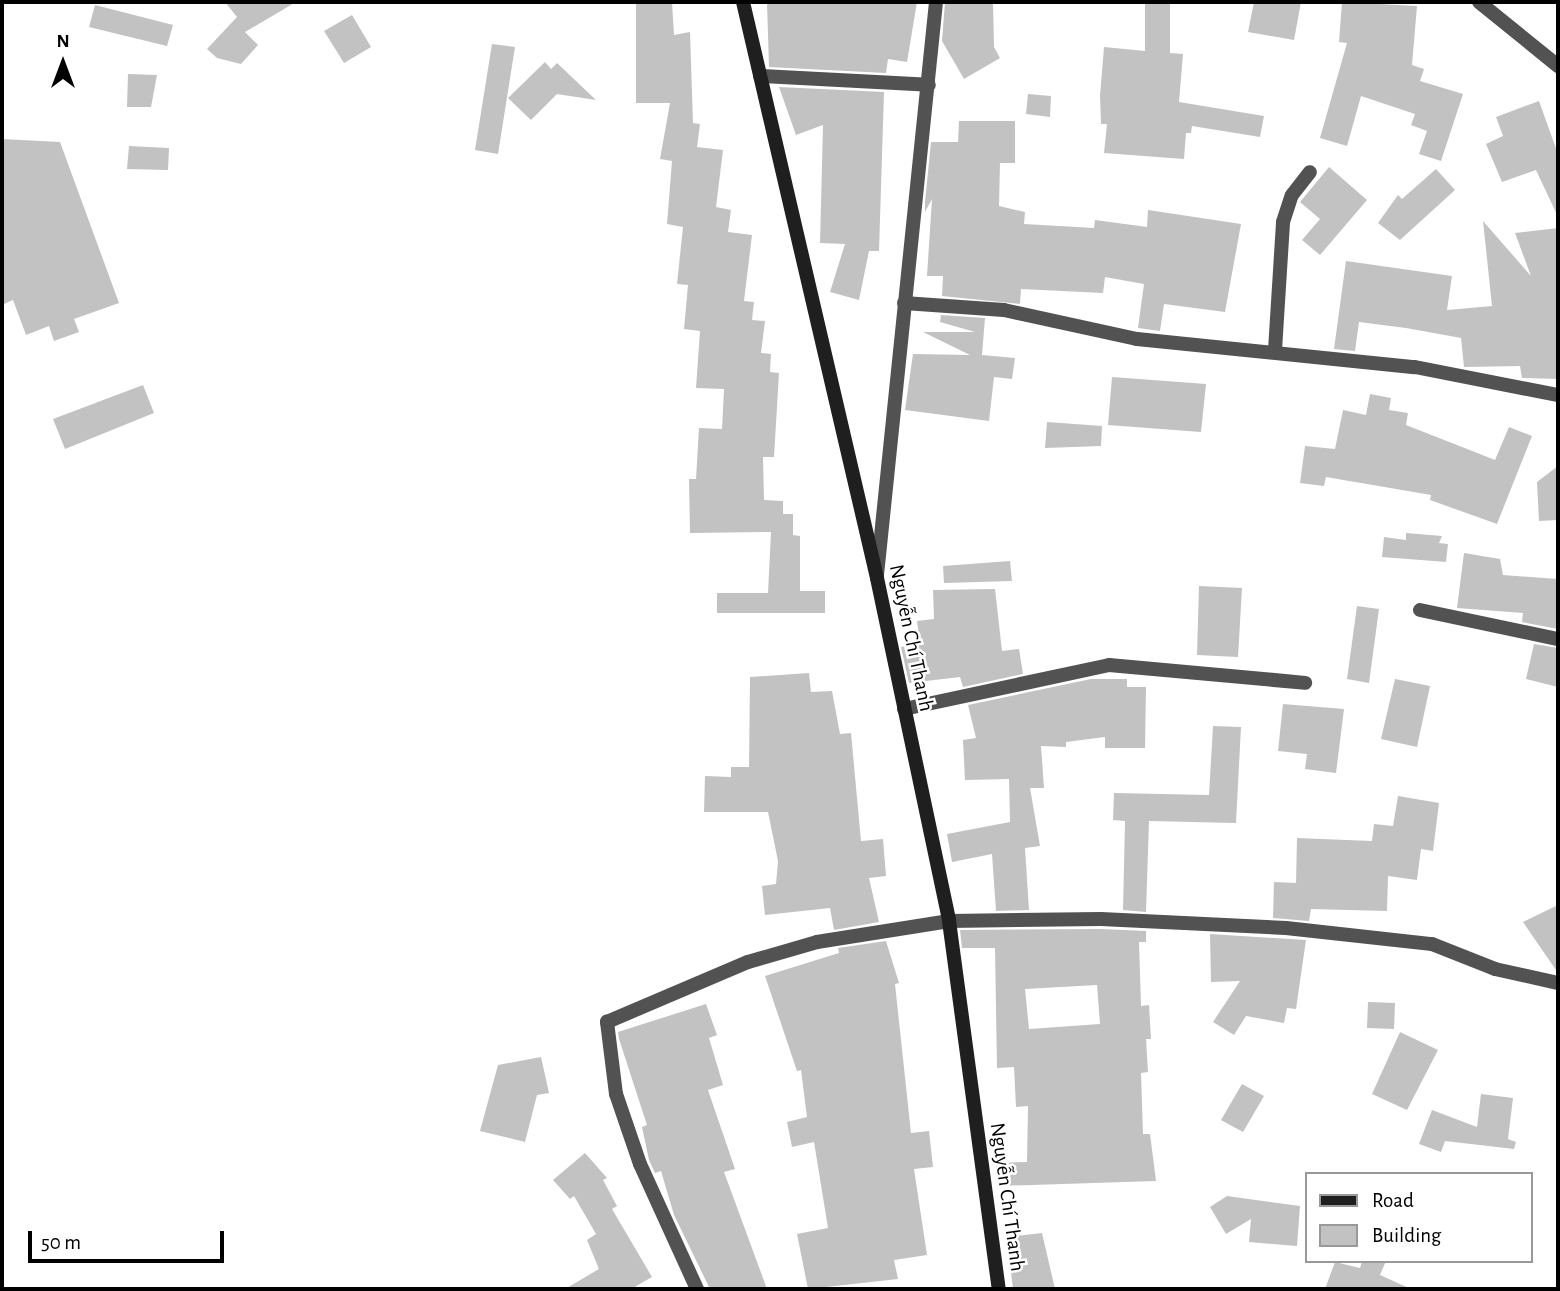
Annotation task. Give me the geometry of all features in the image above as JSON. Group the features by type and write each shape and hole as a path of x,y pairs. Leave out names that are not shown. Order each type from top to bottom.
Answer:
{"main road":[{"name":"Nguyễn Chí Thanh","path":"743,2 877,578 949,921 999,1289"}],"street":[{"path":"877,578 936,2"},
{"path":"1479,2 1558,66"},
{"path":"760,76 929,85"},
{"path":"1275,350 1283,222 1292,195 1310,172"},
{"path":"904,303 1004,310 1137,339 1275,350 1415,366 1558,394"},
{"path":"1420,610 1558,639"},
{"path":"904,709 1109,665 1305,683"},
{"path":"697,1289 640,1164 616,1094 607,1022 748,962 817,942 949,921 1101,919 1286,928 1432,944 1495,969 1558,983"}],"building":[{"path":"225,2 296,2 245,32 258,45 241,64 217,58 207,49 237,17"},
{"path":"636,2 672,2 674,35 690,32 693,123 700,124 697,147 723,150 716,207 731,210 728,232 752,235 744,301 754,302 752,320 765,321 761,353 771,354 770,372 779,373 774,457 763,457 764,500 783,501 783,514 793,514 793,535 800,536 800,591 825,591 825,613 717,613 717,593 768,593 771,532 690,533 689,479 696,479 699,428 722,429 724,389 696,388 700,331 684,329 688,285 677,284 683,227 667,224 672,161 660,159 670,103 636,103"},
{"path":"767,2 917,2 907,62 888,59 886,73 769,67"},
{"path":"945,2 993,2 994,47 1000,58 964,79 942,41"},
{"path":"1145,2 1170,2 1170,53 1183,54 1179,102 1264,116 1260,137 1192,126 1191,133 1186,133 1184,159 1104,153 1107,124 1101,124 1100,96 1104,47 1145,51"},
{"path":"1254,2 1301,2 1294,40 1248,32"},
{"path":"1342,2 1417,6 1412,65 1424,69 1420,81 1463,94 1441,161 1419,154 1427,131 1411,125 1415,114 1361,96 1347,146 1320,138 1347,43 1339,42"},
{"path":"95,5 173,25 167,46 89,27"},
{"path":"352,15 371,47 344,63 324,31"},
{"path":"492,44 515,47 498,154 475,150"},
{"path":"545,62 551,69 557,63 596,100 557,94 531,120 508,98"},
{"path":"128,74 157,75 151,107 127,107"},
{"path":"779,87 884,92 879,251 869,251 859,300 830,292 845,244 820,243 823,125 796,135"},
{"path":"1028,94 1051,96 1050,117 1026,114"},
{"path":"1539,101 1558,154 1558,217 1536,170 1502,182 1486,144 1503,136 1496,117"},
{"path":"959,121 1015,121 1015,163 1000,163 999,206 1025,212 1024,224 1094,228 1095,220 1147,227 1148,210 1241,224 1225,312 1164,304 1160,331 1138,328 1144,284 1105,277 1103,293 1021,289 1020,304 942,296 943,276 927,276 932,199 925,212 925,202 931,142 958,142"},
{"path":"2,139 60,142 119,303 74,319 79,332 54,341 49,326 26,335 13,300 2,305"},
{"path":"129,146 169,148 168,170 127,169"},
{"path":"1329,167 1367,200 1320,255 1302,240 1320,219 1300,202"},
{"path":"1436,169 1455,190 1400,240 1378,223 1398,195 1402,199"},
{"path":"1483,221 1531,276 1515,233 1558,228 1558,379 1522,378 1520,366 1464,367 1461,338 1406,328 1359,322 1355,351 1334,349 1346,261 1452,276 1447,310 1492,306"},
{"path":"941,315 985,318 982,355 1015,358 1012,379 994,377 989,421 905,410 913,354 970,355 923,332 975,332 940,322"},
{"path":"1112,377 1206,384 1201,432 1108,425"},
{"path":"143,385 154,413 65,449 53,419"},
{"path":"1370,394 1391,398 1389,410 1408,413 1406,425 1495,460 1509,427 1532,436 1497,524 1430,500 1431,495 1326,477 1324,486 1300,483 1305,446 1335,449 1343,410 1366,415"},
{"path":"1047,422 1102,426 1101,446 1045,448"},
{"path":"1558,466 1558,520 1539,521 1537,482"},
{"path":"1406,533 1442,536 1439,543 1448,544 1446,562 1382,557 1384,537 1406,540"},
{"path":"1464,553 1500,559 1503,575 1558,579 1558,629 1522,622 1523,613 1457,608"},
{"path":"1010,561 1012,581 944,583 943,566"},
{"path":"1199,586 1242,588 1238,657 1197,655"},
{"path":"995,589 1002,651 1019,649 1023,674 963,687 960,677 909,683 901,647 920,644 917,621 934,619 933,590"},
{"path":"1357,606 1379,609 1369,683 1347,679"},
{"path":"1534,644 1558,648 1558,687 1526,679"},
{"path":"809,673 811,692 832,691 840,734 851,733 861,841 883,839 886,876 869,878 879,922 834,930 830,908 765,915 762,886 776,884 778,861 768,812 704,812 705,776 731,777 731,767 749,767 750,677"},
{"path":"1091,679 1127,679 1127,687 1146,687 1145,748 1105,748 1105,737 1066,742 1066,747 1041,746 1044,788 1030,788 1040,846 1025,848 1029,910 996,911 992,854 952,862 947,834 1010,822 1009,779 965,780 963,740 976,738 968,705"},
{"path":"1395,679 1430,686 1417,747 1381,739"},
{"path":"1283,704 1344,709 1336,773 1305,769 1307,754 1278,751"},
{"path":"1213,726 1241,727 1236,823 1149,821 1146,912 1123,910 1125,821 1113,820 1114,793 1209,795"},
{"path":"1398,796 1439,803 1433,851 1421,849 1417,880 1388,876 1387,911 1311,909 1309,921 1273,918 1274,882 1296,883 1297,838 1372,841 1374,824 1393,826"},
{"path":"1558,905 1558,973 1523,922"},
{"path":"960,930 1146,931 1146,942 1139,942 1141,1006 1149,1005 1151,1039 1146,1039 1148,1072 1141,1073 1143,1134 1150,1134 1156,1181 997,1186 996,1163 1027,1162 1028,1106 1016,1107 1014,1067 997,1068 995,948 962,948","holes":["1097,985 1100,1024 1029,1029 1025,989"]},
{"path":"1210,934 1306,940 1296,1009 1287,1008 1284,1023 1246,1016 1234,1035 1213,1022 1240,981 1211,982"},
{"path":"886,941 899,983 895,984 911,1133 929,1131 933,1167 914,1169 927,1255 894,1260 898,1279 808,1289 797,1234 828,1228 814,1142 792,1147 787,1122 807,1117 801,1070 797,1071 765,976 839,953 838,948"},
{"path":"1368,1002 1395,1003 1394,1029 1367,1028"},
{"path":"706,1004 717,1035 709,1038 723,1085 708,1090 735,1169 724,1172 767,1289 710,1289 674,1215 661,1171 655,1173 649,1160 642,1127 647,1125 619,1039 618,1032"},
{"path":"1400,1032 1438,1050 1407,1110 1372,1094"},
{"path":"541,1057 549,1093 537,1095 525,1142 480,1131 498,1065"},
{"path":"1242,1084 1264,1096 1243,1132 1221,1120"},
{"path":"1481,1094 1513,1098 1508,1139 1516,1142 1514,1149 1445,1141 1441,1152 1419,1144 1432,1110 1477,1127"},
{"path":"585,1153 607,1178 603,1180 617,1206 612,1209 652,1277 631,1289 565,1289 599,1269 587,1240 596,1234 574,1196 570,1199 553,1180"},
{"path":"1227,1196 1300,1206 1297,1246 1249,1242 1251,1219 1226,1234 1210,1207"},
{"path":"1042,1233 1055,1289 1013,1289 1007,1237"},
{"path":"1335,1263 1360,1268 1361,1263 1385,1263 1380,1275 1411,1289 1325,1289"}]}
